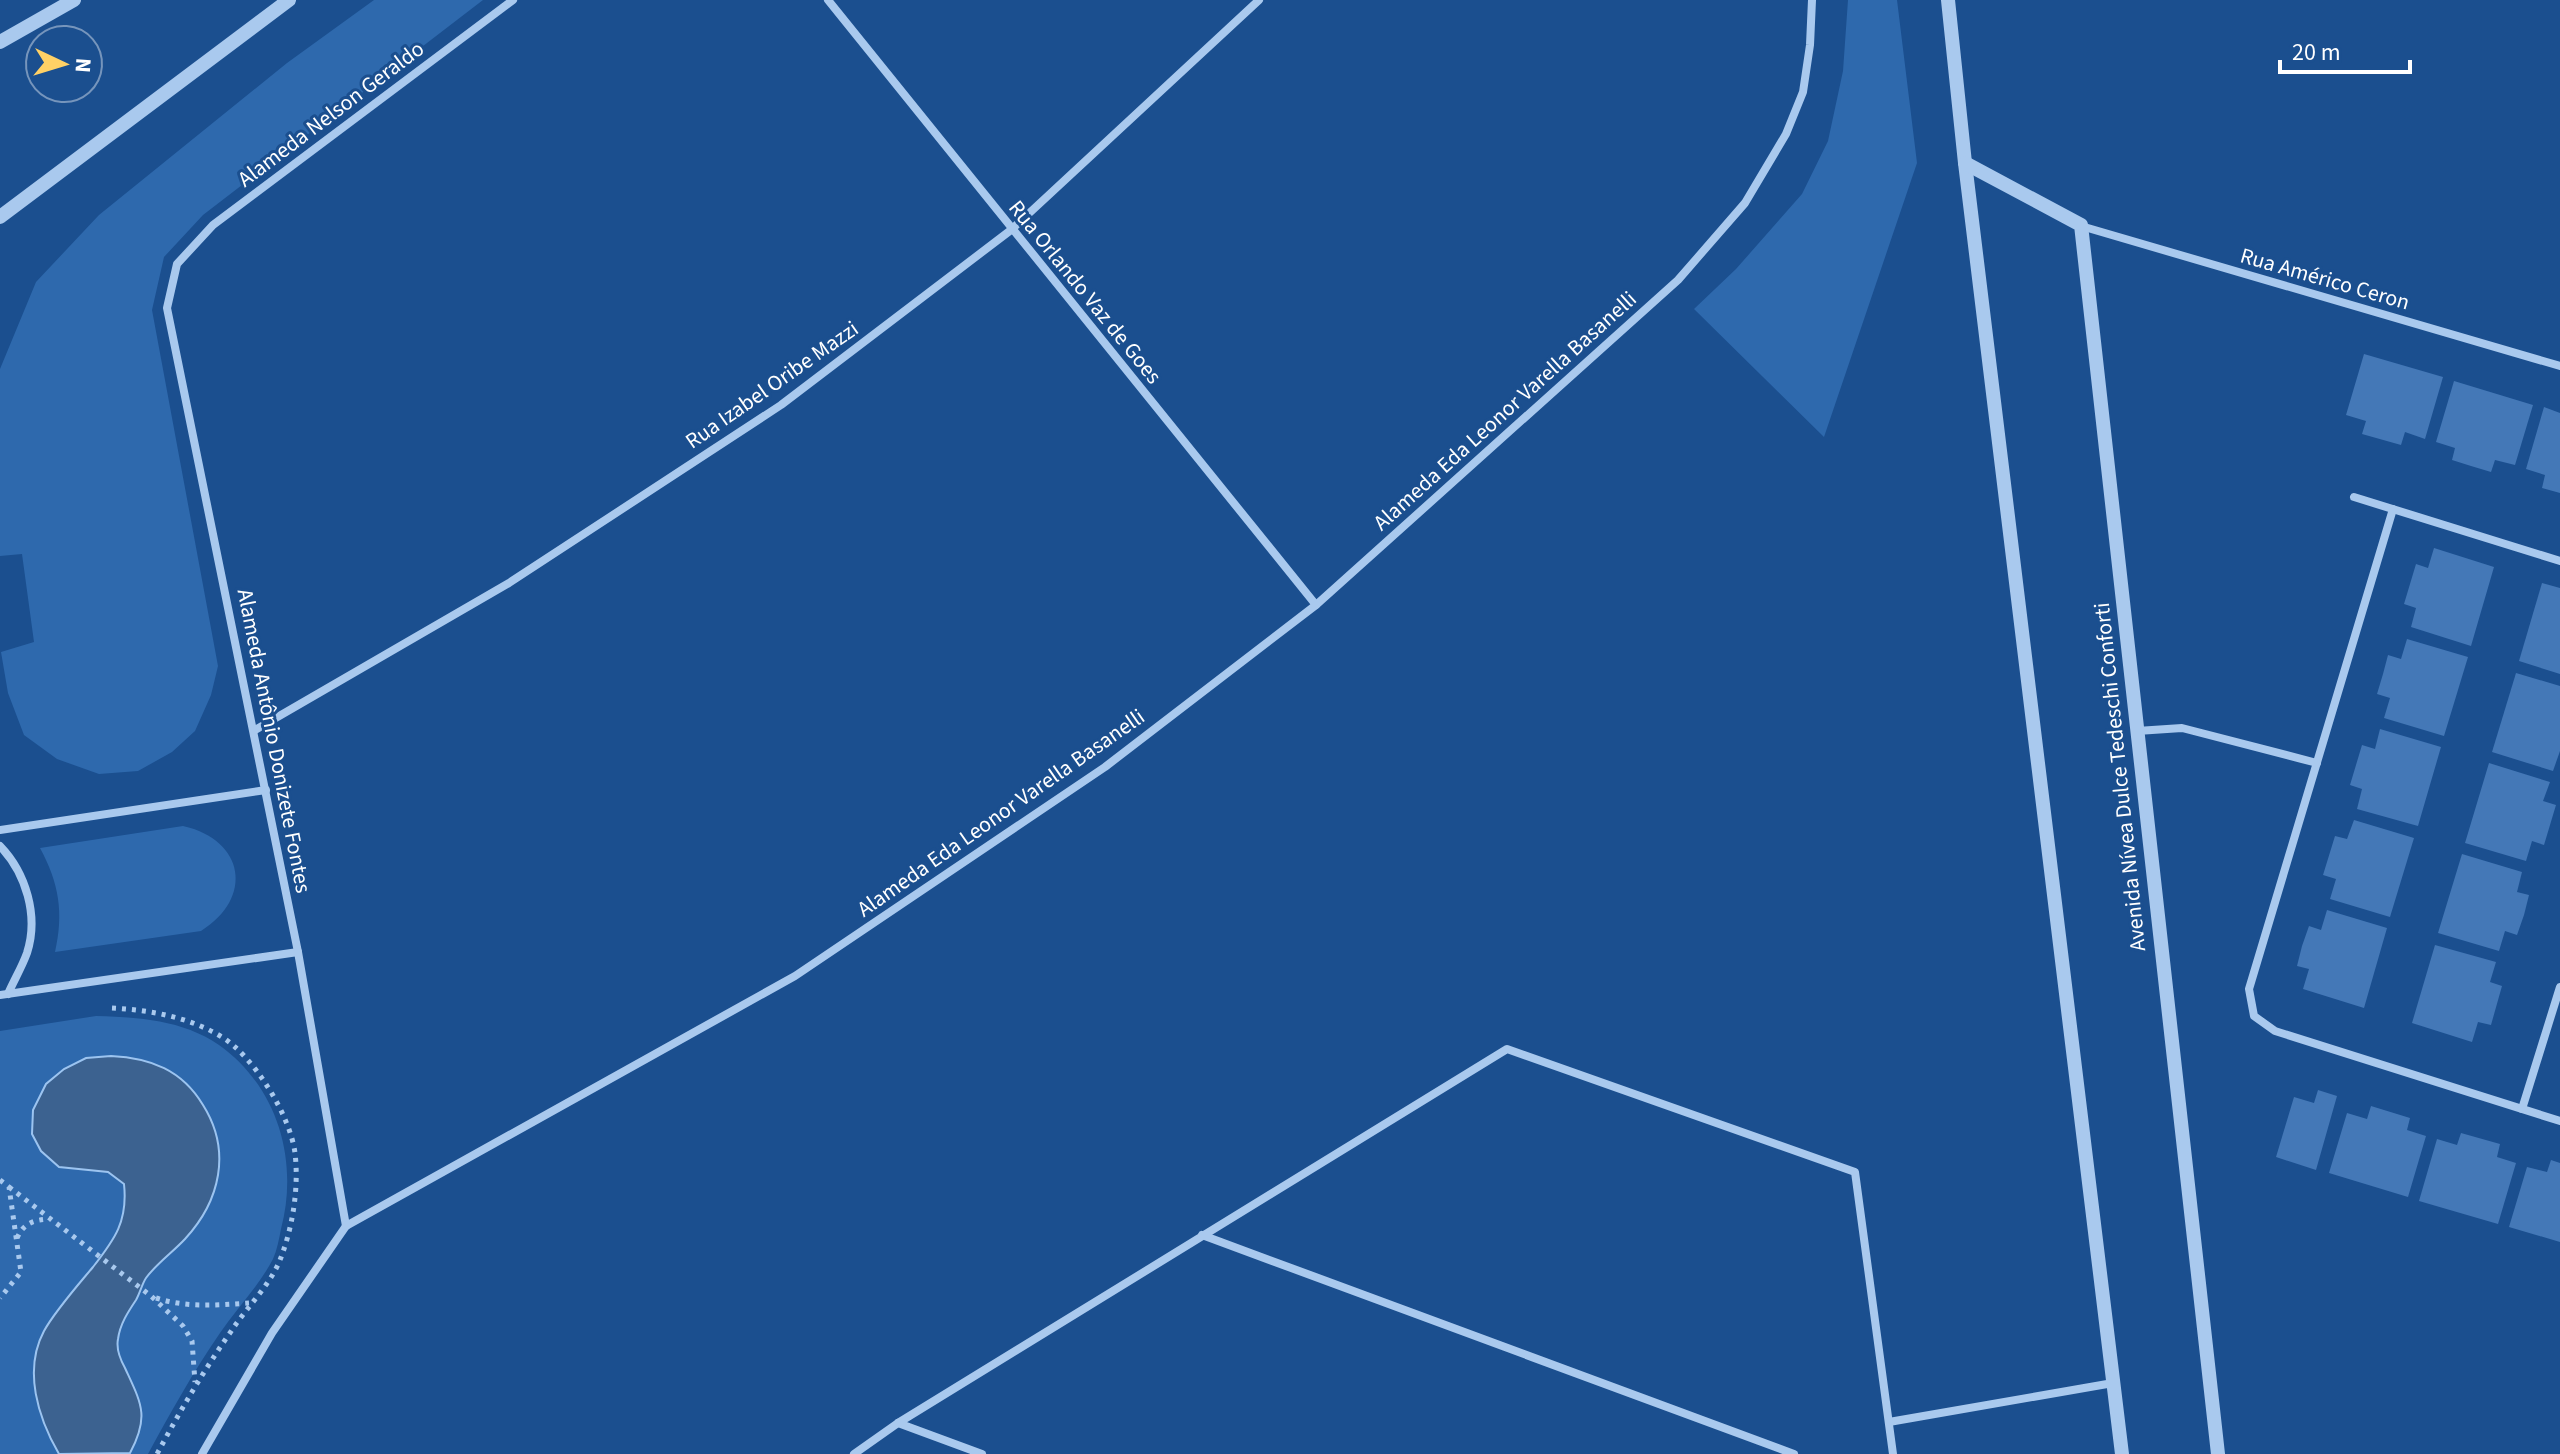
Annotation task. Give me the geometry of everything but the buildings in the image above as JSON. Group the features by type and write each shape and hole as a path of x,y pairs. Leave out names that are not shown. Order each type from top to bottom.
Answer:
{"street":[{"path":"0,42 74,0"},
{"path":"0,217 289,0"},
{"name":"Alameda Nelson Geraldo","path":"177,264 213,225 513,0"},
{"name":"Rua Orlando Vaz de Goes","path":"828,0 1316,605"},
{"name":"Rua Izabel Oribe Mazzi","path":"255,730 509,583 768,414 1011,230 1259,0"},
{"name":"Alameda Eda Leonor Varella Basanelli","path":"202,1454 272,1333 346,1226 795,976 1105,767 1316,605 1678,280 1745,203 1786,134 1803,92 1812,0"},
{"path":"1948,0 1965,163 2122,1454"},
{"path":"1965,163 2081,225"},
{"name":"Rua Américo Ceron","path":"2081,225 2560,366"},
{"name":"Avenida Nívea Dulce Tedeschi Conforti","path":"2081,225 2218,1454"},
{"name":"Alameda Antônio Donizete Fontes","path":"177,264 167,308 255,730 346,1226"},
{"path":"2354,497 2560,561"},
{"path":"2393,509 2249,989 2254,1016 2275,1031 2560,1121"},
{"path":"2137,731 2182,728 2317,763"},
{"path":"0,830 266,790"},
{"path":"0,846 16,863 31,904 28,950 4,994"},
{"path":"4,994 298,952"},
{"path":"2522,1109 2560,987"},
{"path":"854,1454 898,1423 1507,1049 1855,1172 1893,1454"},
{"path":"1202,1235 1794,1454"},
{"path":"1889,1422 2113,1383"},
{"path":"898,1423 982,1454"}],"path":[{"path":"108,1008 145,1010 182,1020 223,1037 254,1064 278,1105 295,1151 294,1209 280,1262 195,1383 157,1454"},
{"path":"0,1180 151,1296 183,1326 192,1341 195,1383"},
{"path":"0,1298 21,1272 9,1187"},
{"path":"16,1239 28,1222 50,1219"},
{"path":"151,1296 175,1304 202,1306 250,1303"}],"shaded area":[{"path":"374,0 483,0 203,215 164,257 152,310 218,666 211,695 195,731 172,752 138,771 99,774 57,759 24,735 8,693 1,652 34,642 22,554 0,556 0,369 36,282 99,215 287,63"},
{"path":"1848,0 1897,0 1917,163 1824,437 1694,309 1736,269 1802,194 1828,141 1843,71"},
{"path":"183,826 204,833 230,857 235,871 235,887 229,903 218,918 201,931 55,952 59,924 58,898 52,874 40,848"},
{"path":"96,1016 144,1019 190,1030 219,1045 256,1082 279,1127 285,1152 286,1203 279,1241 267,1269 210,1348 148,1454 0,1454 0,1031"},
{"path":"111,1056 164,1068 195,1093 212,1122 217,1140 218,1175 214,1192 197,1224 146,1278 121,1328 119,1354 141,1410 140,1429 130,1453 59,1454 39,1410 34,1378 38,1346 54,1315 114,1238 122,1219 125,1197 124,1184 108,1172 59,1167 41,1151 32,1134 33,1110 46,1084 64,1069 86,1058"}]}
